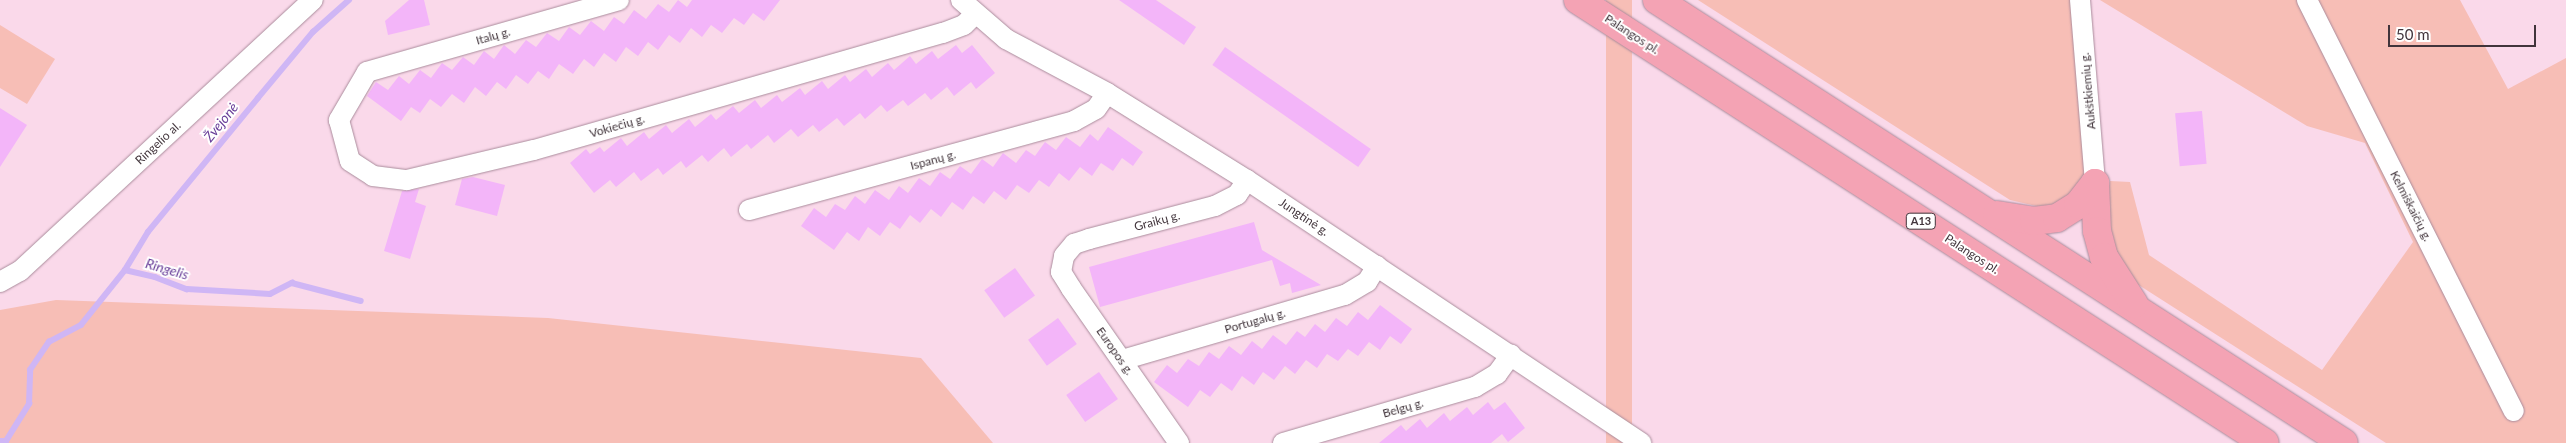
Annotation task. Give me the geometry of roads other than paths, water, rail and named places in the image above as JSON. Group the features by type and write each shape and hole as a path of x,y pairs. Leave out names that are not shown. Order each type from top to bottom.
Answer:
{"highway":[{"name":"Palangos pl.","path":"1578,0 2265,443"},
{"path":"1657,0 2344,443"},
{"path":"1988,213 2034,221 2057,218 2078,205 2095,183"},
{"path":"2095,183 2097,231 2104,257 2139,311"}],"street":[{"name":"Ringelio al.","path":"0,282 20,271 313,0"},
{"name":"Italų g.","path":"367,72 619,0"},
{"name":"Jungtinė g.","path":"961,0 1006,39 1107,93 1247,180 1641,443"},
{"name":"Aukštkiemių g.","path":"2080,0 2095,183"},
{"name":"Kelmiškaičių g.","path":"2307,0 2514,411"},
{"name":"Vokiečių g.","path":"367,72 339,120 350,161 373,176 407,180 534,150 943,33 964,25 975,14"},
{"name":"Ispanų g.","path":"749,210 1074,121 1096,109 1107,93"},
{"name":"Graikų g.","path":"1064,256 1074,244 1089,239 1215,206 1237,195 1247,180"},
{"name":"Europos g.","path":"1064,256 1062,272 1178,443"},
{"name":"Portugalų g.","path":"1122,360 1345,295 1367,282 1378,266"},
{"name":"Belgų g.","path":"1283,443 1475,387 1497,374 1511,355"}],"waterway":[{"name":"Žvejonė","path":"125,270 148,232 258,98 313,32 349,0"},
{"name":"Ringelis","path":"0,441 6,441 29,404 30,370 49,342 81,325 125,270 155,277 187,289 270,294 292,283 361,301"}]}
